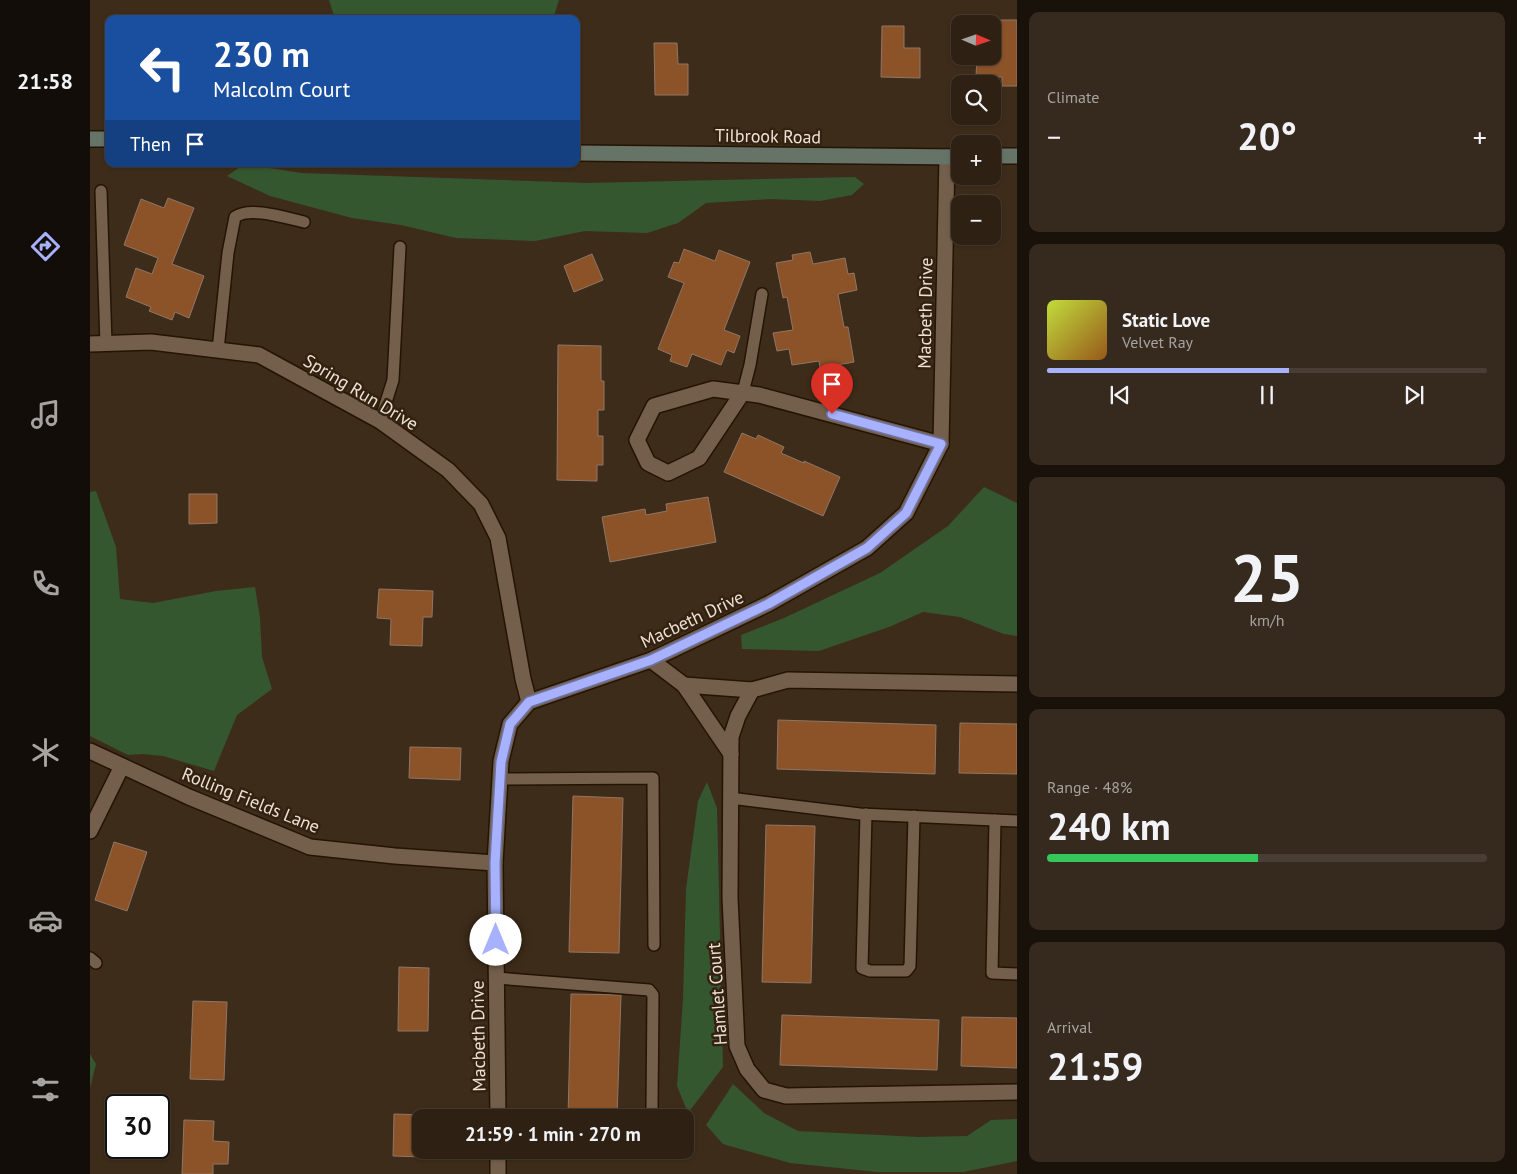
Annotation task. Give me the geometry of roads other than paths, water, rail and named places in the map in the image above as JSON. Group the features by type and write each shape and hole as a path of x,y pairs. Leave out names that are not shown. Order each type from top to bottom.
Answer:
{"street":[{"path":"90,139 105,139"},
{"name":"Tilbrook Road","path":"580,154 951,157"},
{"path":"1001,156 1017,156"},
{"name":"Macbeth Drive","path":"498,1109 495,863 501,762 510,724 529,702 651,660 768,604 867,548 906,513 941,444 952,185"},
{"name":"Spring Run Drive","path":"90,344 151,342 260,355 380,420 448,470 481,504 498,538 523,679 529,702"},
{"path":"743,392 699,458 668,473 648,463 637,440 654,406 713,388 759,394 941,444"},
{"path":"651,660 684,685 731,754"},
{"path":"684,685 752,690 788,680 1017,684"},
{"name":"Hamlet Court","path":"752,690 738,716 731,737 730,798 730,898 737,1046 747,1070 764,1090 786,1096 1017,1092"},
{"name":"Rolling Fields Lane","path":"90,751 189,797 310,847 395,856 495,863"},
{"path":"90,831 122,766"},
{"path":"498,1159 498,1174"}],"lane":[{"path":"101,191 106,344"},
{"path":"218,350 228,253 235,217 251,211 304,222"},
{"path":"380,420 393,380 400,247"},
{"path":"743,392 750,365 762,294"},
{"path":"500,779 653,778 654,946"},
{"path":"730,798 866,814 1017,821"},
{"path":"866,814 862,968 870,971 906,971 910,966 914,816"},
{"path":"995,820 992,973 1017,974"},
{"path":"496,978 649,990 653,995 652,1108"}]}
